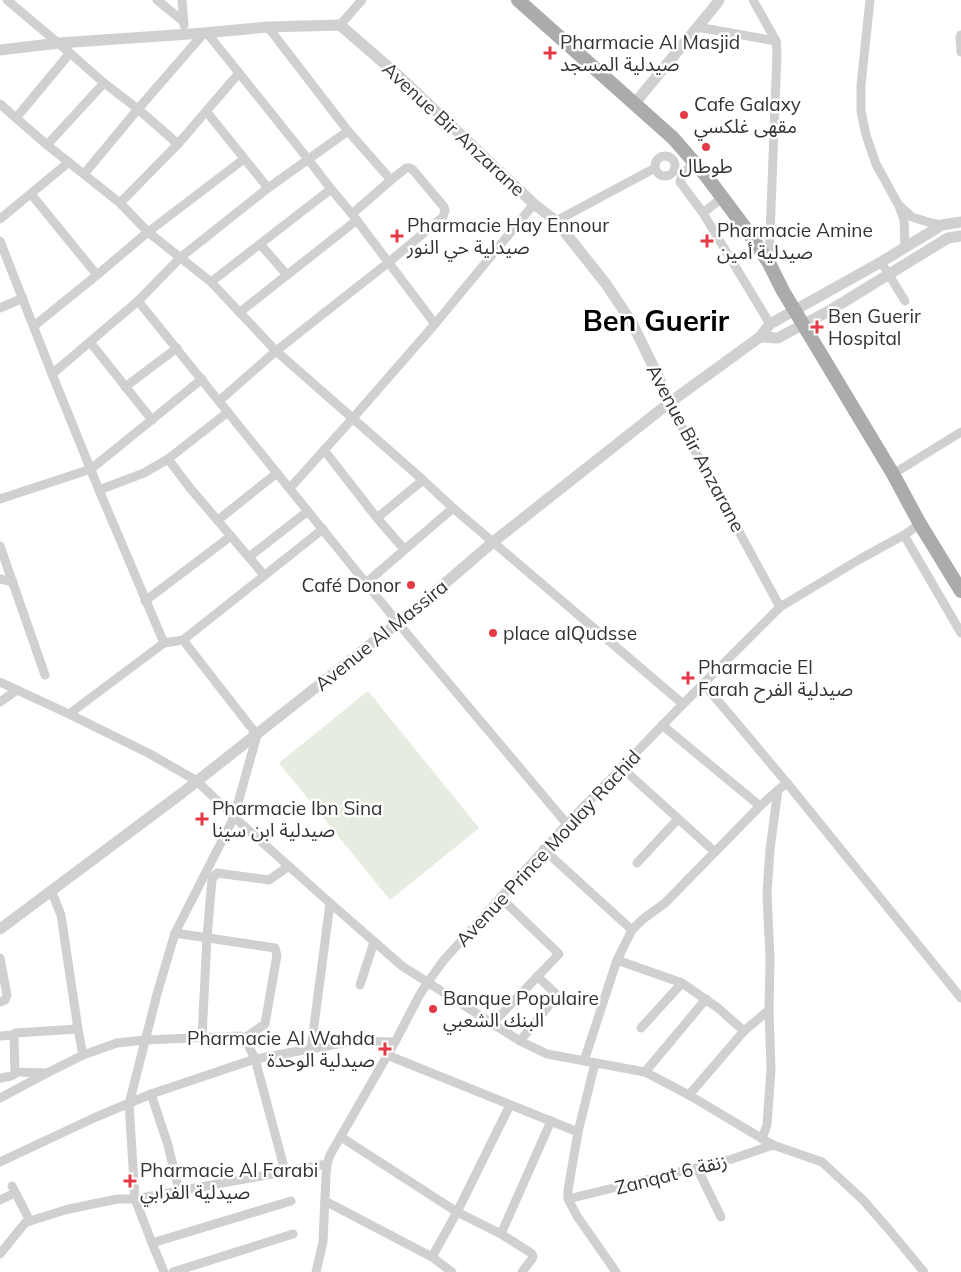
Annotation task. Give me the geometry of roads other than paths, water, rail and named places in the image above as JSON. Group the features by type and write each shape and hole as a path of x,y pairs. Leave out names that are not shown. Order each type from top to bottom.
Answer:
{"main road":[{"path":"518,0 673,138 723,197 769,263 783,291 893,474 920,524 961,592"}],"street":[{"path":"7,0 178,144"},
{"path":"157,0 185,28"},
{"path":"182,0 185,28"},
{"path":"0,50 185,28 205,33 268,27 340,25 362,0"},
{"path":"635,103 719,0"},
{"path":"753,0 776,41 777,53 769,263"},
{"path":"870,0 861,86 861,111 866,135 876,164 899,206 904,220 905,247"},
{"name":"Avenue Bir Anzarane","path":"340,25 401,78 534,204 556,222 606,284 632,323 669,403 780,607"},
{"path":"268,27 348,131 391,180"},
{"path":"698,27 776,41"},
{"path":"205,33 308,158 435,324"},
{"path":"84,174 205,33"},
{"path":"961,35 961,52"},
{"path":"16,118 70,53"},
{"path":"120,203 178,144 239,73"},
{"path":"47,145 104,83"},
{"path":"0,104 47,145 120,203 148,232 211,282 276,351 453,508 683,704"},
{"path":"206,111 268,188"},
{"path":"52,374 138,301 181,257 268,188 348,131"},
{"path":"666,156 673,161 674,170 670,174 664,176 658,173 655,168 656,162 660,157 666,156"},
{"path":"673,161 691,157"},
{"path":"691,157 680,182 702,213 770,324"},
{"path":"34,326 148,232 244,159"},
{"path":"0,219 69,162"},
{"path":"219,401 276,351 443,217 444,207 413,170 406,168 391,180 354,217 240,312"},
{"path":"556,222 655,168"},
{"path":"211,282 331,189"},
{"path":"31,194 97,275"},
{"path":"702,213 723,197"},
{"path":"290,488 435,324 534,204"},
{"path":"899,206 912,217 931,222 942,224 961,222"},
{"name":"Avenue Al Massira","path":"0,929 257,735 414,610 494,542 669,403 760,337 770,324 881,262 942,224"},
{"path":"760,337 778,338 829,310 948,238 961,236"},
{"path":"0,241 99,490 164,643"},
{"path":"260,244 286,275"},
{"path":"881,262 905,301"},
{"path":"0,308 23,298"},
{"path":"138,301 366,583 566,824"},
{"path":"90,342 152,420"},
{"path":"125,387 176,348"},
{"path":"0,499 91,469 202,379"},
{"path":"99,490 144,473 168,459 228,412"},
{"path":"893,474 961,432"},
{"path":"324,450 404,549"},
{"path":"168,459 264,575"},
{"path":"218,520 277,473"},
{"path":"378,518 423,480"},
{"path":"366,583 453,508"},
{"path":"249,557 308,511"},
{"name":"Avenue Prince Moulay Rachid","path":"316,1272 323,1242 327,1164 330,1155 428,982 443,961 566,824 780,607 860,559 904,536 920,524"},
{"path":"69,714 164,643 183,640 323,530"},
{"path":"145,601 231,536"},
{"path":"904,536 961,633"},
{"path":"0,546 46,675"},
{"path":"0,579 13,582"},
{"path":"164,1272 135,1199 129,1104 174,933 234,816 257,735 183,640"},
{"path":"0,682 150,754 197,781 402,966 520,1041 546,1054 644,1072 689,1094 773,1145 822,1162 863,1200 924,1272"},
{"path":"703,683 787,783 961,998"},
{"path":"0,702 17,690"},
{"path":"662,725 760,806"},
{"path":"622,767 715,852"},
{"path":"584,1061 616,960 632,930 665,902 760,806 787,783"},
{"path":"762,1139 767,1125 771,1069 770,958 767,894 770,849 778,790"},
{"path":"637,863 678,819"},
{"path":"543,849 632,930"},
{"path":"202,1038 212,879 217,873 269,880 289,866"},
{"path":"51,890 61,914 83,1055"},
{"path":"492,1024 558,953 500,896"},
{"path":"311,1049 330,903"},
{"path":"174,933 275,948 277,955 265,1024 245,1038"},
{"path":"360,985 374,942"},
{"path":"0,958 7,995 5,1000 0,1002"},
{"path":"616,960 682,984 706,999 744,1031"},
{"path":"520,1041 554,999 555,993 537,976"},
{"path":"641,1028 682,984"},
{"path":"644,1072 706,999"},
{"path":"689,1094 744,1031 769,1010"},
{"path":"0,1036 14,1035 16,1032 78,1029"},
{"path":"0,1078 13,1076 16,1072 14,1035"},
{"path":"0,1098 83,1055 118,1043 241,1036 245,1038 255,1059 285,1171"},
{"path":"0,1162 96,1117 151,1094 255,1059 354,1041 395,1042"},
{"path":"387,1055 578,1132"},
{"path":"595,1063 578,1132 568,1198 577,1216 612,1270"},
{"path":"16,1072 47,1073"},
{"path":"151,1094 168,1145 179,1191"},
{"path":"432,1257 457,1212 510,1105"},
{"path":"501,1234 551,1121"},
{"path":"341,1137 457,1212 501,1234 531,1253 532,1259 522,1272"},
{"name":"Zanqat 6 زنقة","path":"568,1198 732,1159 773,1145"},
{"path":"0,1254 25,1224 65,1210 118,1199 135,1199 327,1164"},
{"path":"697,1168 721,1217"},
{"path":"0,1200 14,1189 30,1221"},
{"path":"152,1244 291,1201"},
{"path":"325,1201 432,1257 452,1272"},
{"path":"172,1272 293,1234"}],"place":[{"name":"Pharmacie Al Masjid صيدلية المسجد","path":"550,53"},
{"name":"Cafe Galaxy مقهى غلكسي","path":"684,115"},
{"name":"طوطال","path":"706,147"},
{"name":"Pharmacie Hay Ennour صيدلية حي النور","path":"397,236"},
{"name":"Pharmacie Amine صيدلية أمين","path":"707,241"},
{"name":"Ben Guerir Hospital","path":"817,327"},
{"name":"Café Donor","path":"411,585"},
{"name":"place alQudsse","path":"493,633"},
{"name":"Pharmacie El Farah صيدلية الفرح","path":"688,678"},
{"name":"Pharmacie Ibn Sina صيدلية ابن سينا","path":"202,819"},
{"name":"Banque Populaire البنك الشعبي","path":"433,1009"},
{"name":"Pharmacie Al Wahda صيدلية الوحدة","path":"385,1049"},
{"name":"Pharmacie Al Farabi صيدلية الفرابي","path":"130,1181"}],"district":[{"name":"Ben Guerir","path":"656,321"}]}
